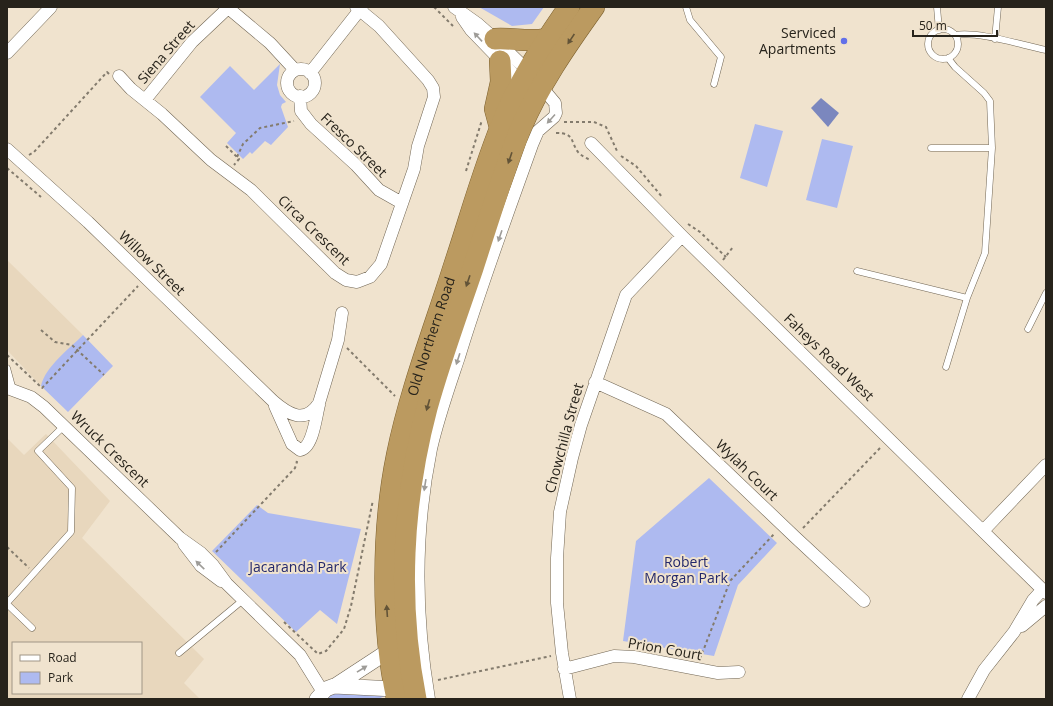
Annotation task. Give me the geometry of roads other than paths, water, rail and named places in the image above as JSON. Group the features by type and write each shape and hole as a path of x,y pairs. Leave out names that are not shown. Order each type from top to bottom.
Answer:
{"highway":[{"name":"Old Northern Road","path":"408,694 405,574 406,521 415,461 427,408 520,129 546,40 569,7"},
{"name":"Old Northern Road","path":"408,694 390,650 385,576 390,511 397,456 410,404 501,128 532,84 558,58 594,7"},
{"path":"495,39 511,38 529,41 546,40"},
{"path":"500,61 500,82 495,109 501,128"}],"street":[{"path":"7,53 51,7"},
{"path":"228,7 270,43 295,70"},
{"name":"Siena Street","path":"145,100 192,42 228,7"},
{"path":"310,73 362,8"},
{"name":"Circa Crescent","path":"119,76 170,120 207,156 251,190 335,274 349,282 357,282 370,277 381,264 414,169 418,146 434,92 431,83 362,8"},
{"path":"456,9 478,24 495,39 532,84"},
{"path":"456,9 471,30 500,61 532,84"},
{"path":"302,69 310,73 314,80 313,88 308,94 300,96 292,93 287,85 288,76 295,70 302,69"},
{"name":"Fresco Street","path":"300,96 301,111 311,124 353,161 379,190 402,202"},
{"name":"Faheys Road West","path":"591,143 682,236 1044,591"},
{"name":"Willow Street","path":"7,149 83,218 142,282 287,413 300,416 311,412 320,402"},
{"name":"Chowchilla Street","path":"570,699 562,653 557,580 560,512 572,458 595,382 626,295 682,236"},
{"name":"Willow Street","path":"273,401 292,444 300,450 306,448 310,443 336,344 342,313"},
{"name":"Wylah Court","path":"595,382 666,414 864,601"},
{"name":"Wruck Crescent","path":"9,389 37,402 64,426 180,538 201,553 213,565 227,584 300,655 325,692"},
{"path":"983,531 1046,465"},
{"path":"968,699 984,670 1014,632 1033,600 1044,591"},
{"path":"1014,632 1046,606"},
{"path":"325,692 390,650"},
{"name":"Prion Court","path":"564,669 614,656 634,657 718,673 739,672"},
{"path":"325,692 408,694"}],"lane":[{"path":"686,7 690,20 721,57 714,84"},
{"path":"937,7 939,30"},
{"path":"995,39 998,7"},
{"path":"946,367 967,298 985,253 992,148 990,101 984,93 955,68 948,58 937,57 932,54 929,48 930,37 939,30 946,30 955,35 965,34 1046,50"},
{"path":"948,58 957,49 958,42 955,35"},
{"path":"931,148 992,148"},
{"path":"857,271 967,298"},
{"path":"1028,329 1046,293"},
{"path":"7,368 9,389"},
{"path":"32,628 7,603 67,536 72,527 72,488 38,451 64,426"},
{"path":"179,653 243,600"}],"place":[{"name":"Serviced Apartments","path":"844,41"}],"park label":[{"name":"Jacaranda Park","path":"298,567"},
{"name":"Robert Morgan Park","path":"686,570"}]}
